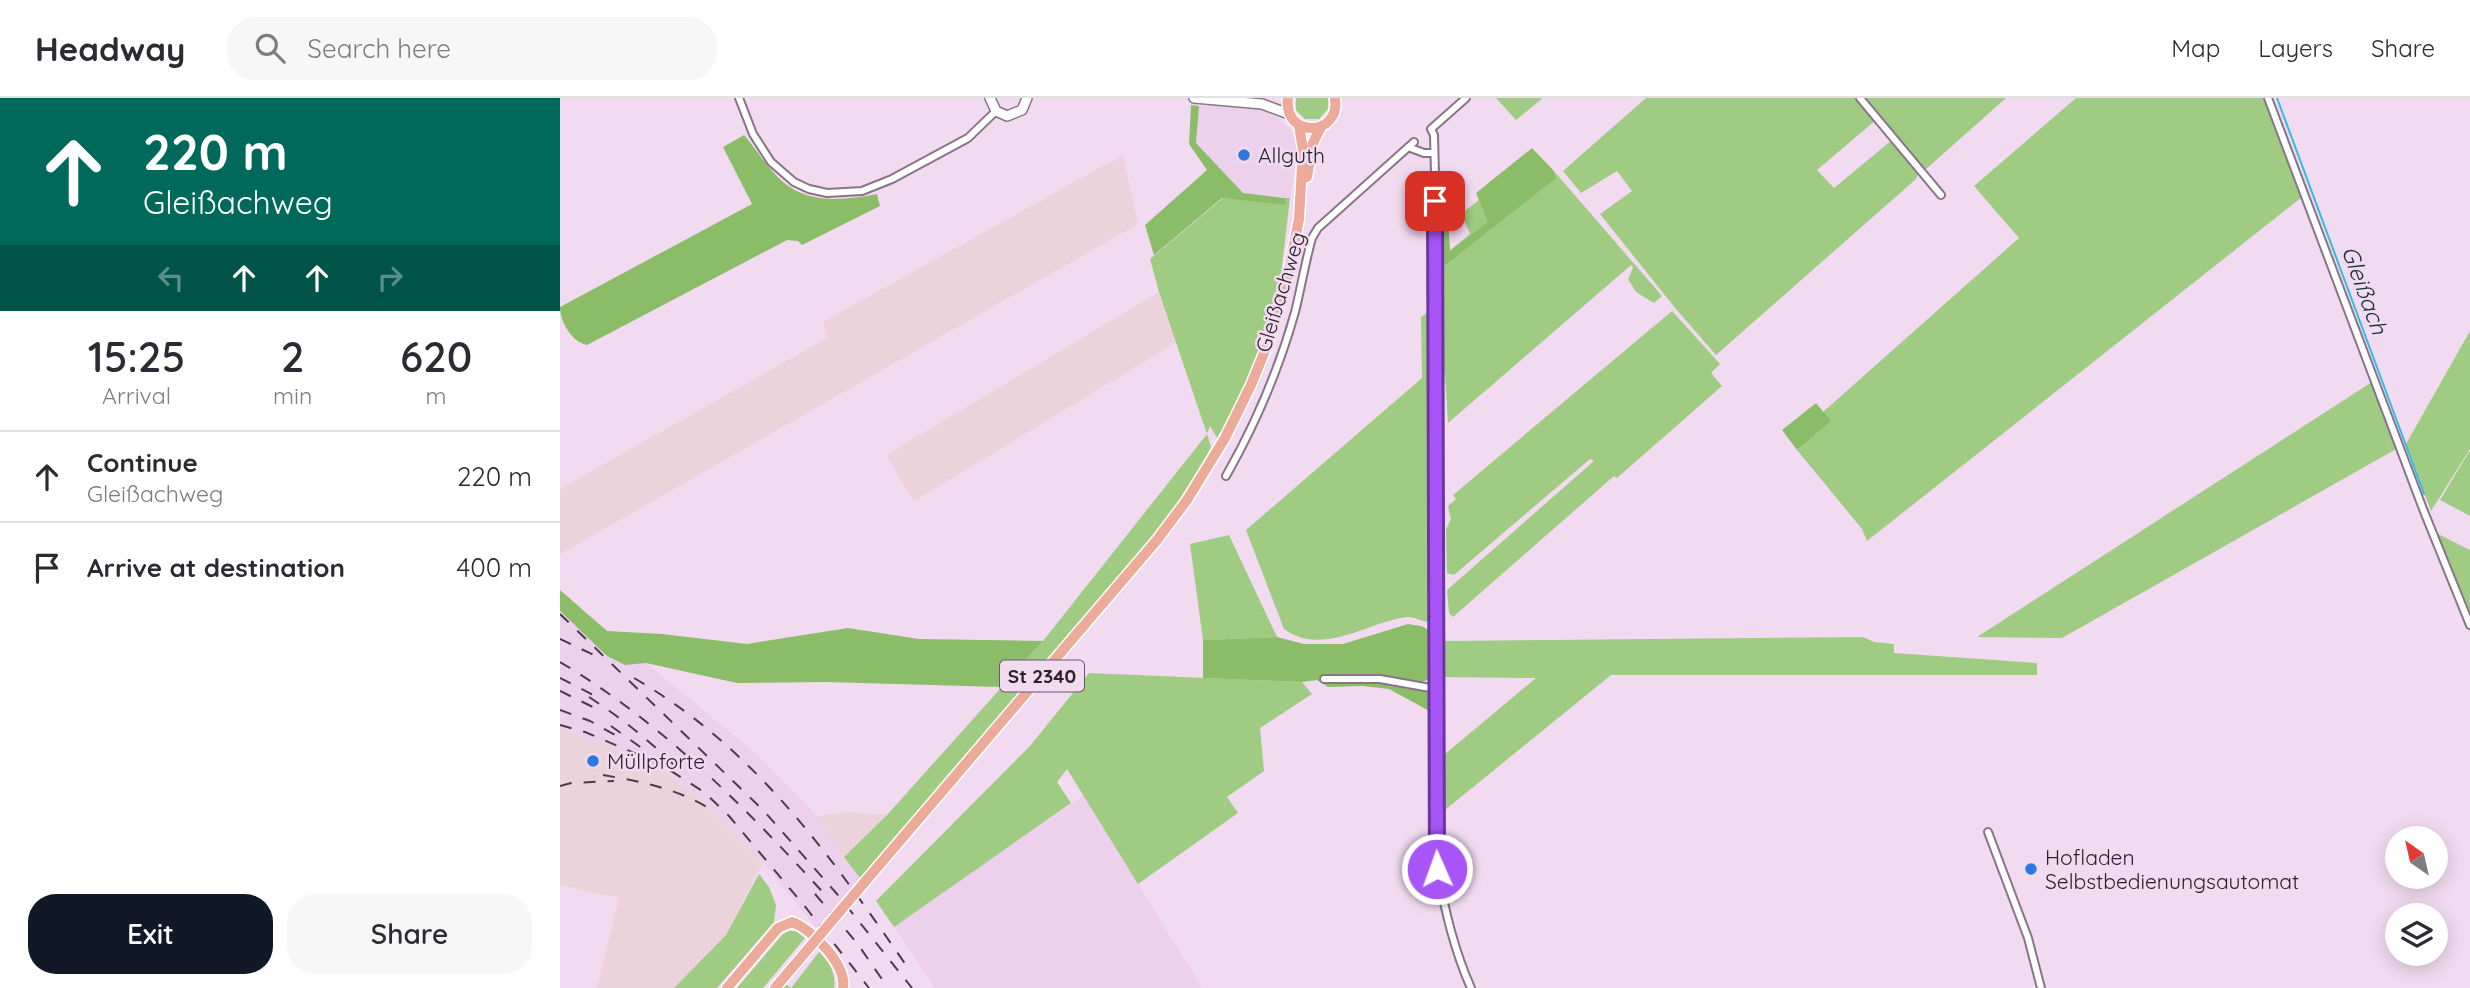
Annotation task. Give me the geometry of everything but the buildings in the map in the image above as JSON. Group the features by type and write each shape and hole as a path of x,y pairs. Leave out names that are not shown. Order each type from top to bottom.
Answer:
{"main road":[{"path":"1288,98 1289,114 1300,125 1321,127"},
{"name":"St 2340","path":"1299,219 1303,211 1313,143 1321,127 1334,114 1335,98"},
{"name":"St 2340","path":"775,988 1142,558 1208,468 1251,385 1269,341 1288,275 1299,219 1303,150 1300,125"},
{"path":"727,988 778,928 792,922 806,927 838,964 844,977 843,988"}],"street":[{"path":"739,98 753,134 771,162 794,182 827,193 862,191 892,179 968,138 996,111"},
{"path":"990,98 996,111 1007,116 1017,113 1025,105 1027,98"},
{"path":"1194,98 1262,104 1289,114"},
{"path":"1251,98 1261,98"},
{"path":"1466,98 1431,129 1434,135 1437,869 1457,956 1471,988"},
{"path":"1860,98 1941,195"},
{"path":"2268,98 2418,498 2470,625"},
{"name":"Gleißachweg","path":"1226,476 1267,392 1294,313 1312,238 1318,228 1411,145 1424,153 1433,153"},
{"path":"1324,679 1380,679 1436,689"},
{"path":"1988,832 2028,938 2041,988"}],"shaded area":[{"path":"1250,105 1270,110 1296,136 1298,148 1290,198 1243,193 1196,143 1199,106"},
{"path":"1123,155 1138,224 560,554 560,489 827,338 823,322"},
{"path":"1159,292 1177,342 914,501 886,455"},
{"path":"560,611 607,656 625,665 646,663 759,756 817,816 860,878 817,929 763,862 701,800 663,770 560,730"},
{"path":"560,730 663,770 701,800 763,862 726,935 674,988 597,988 619,898 560,885"},
{"path":"1084,795 1202,988 935,988 894,927"},
{"path":"847,812 887,815 844,857 817,816"}],"green space":[{"path":"1296,98 1328,98 1328,109 1319,119 1305,119 1296,110"},
{"path":"1496,98 1543,98 1516,120"},
{"path":"1646,98 1857,98 1876,120 1817,170 1834,188 1892,140 1918,174 1916,179 1716,355 1600,214 1632,191 1617,171 1581,193 1563,171"},
{"path":"1864,98 2006,98 1926,169"},
{"path":"2076,98 2265,98 2302,197 1867,541 1862,529 1797,450 1830,421 1823,412 2019,238 1974,186"},
{"path":"1191,105 1199,106 1196,143 1243,193 1285,198 1286,205 1222,198 1154,255 1145,225 1207,170 1189,144"},
{"path":"744,135 772,171 794,189 828,199 877,194 880,206 802,245 798,241 787,240 587,345 576,340 565,325 560,307 752,204 723,147"},
{"path":"1532,148 1553,170 1556,178 1439,270 1439,217 1448,217 1450,251 1488,222 1476,193"},
{"path":"1553,170 1662,296 1654,303 1636,292 1628,279 1633,268 1631,265 1448,423 1445,374 1438,380 1438,216 1446,216 1449,251 1470,234 1461,214 1479,200 1489,219"},
{"path":"1223,198 1285,204 1285,198 1290,198 1280,283 1260,352 1242,395 1217,438 1210,426 1207,434 1150,259"},
{"path":"1432,309 1433,621 1407,617 1329,639 1299,637 1284,629 1246,530 1422,378 1421,317"},
{"path":"1672,311 1720,364 1711,373 1722,386 1453,617 1449,613 1447,590 1594,461 1590,459 1454,575 1447,573 1446,529 1451,519 1448,506 1456,499 1453,495"},
{"path":"2470,331 2470,449 2431,511 2406,444"},
{"path":"2372,382 2398,448 2062,638 1977,637"},
{"path":"1816,403 1831,421 1797,450 1782,430"},
{"path":"1207,434 1211,447 1205,459 1153,537 860,878 844,857 887,815 1043,641"},
{"path":"2470,452 2470,516 2440,500"},
{"path":"2436,533 2470,550 2470,618"},
{"path":"1229,535 1277,637 1203,640 1190,544"},
{"path":"560,590 607,631 747,644 848,628 919,639 1043,641 1001,687 826,682 737,683 646,663 625,665 607,656 560,611"},
{"path":"1408,624 1423,627 1433,637 1432,678 1422,682 1422,689 1432,692 1433,713 1389,689 1362,686 1328,687 1317,680 1302,682 1203,678 1203,640 1277,637 1304,644 1343,644"},
{"path":"1863,637 1874,642 1894,644 1894,653 2037,663 2037,675 1611,675 1440,814 1438,760 1536,678 1442,677 1443,641"},
{"path":"1089,673 1302,682 1312,694 1260,728 1264,771 1227,797 1238,813 1138,884 1067,769 1057,782 1071,803 894,927 876,901 1030,746"},
{"path":"759,874 769,887 776,905 774,922 717,988 674,988 726,935"},
{"path":"796,931 805,938 763,988 737,988 782,935"},
{"path":"819,952 831,968 834,988 791,988"}],"waterway":[{"name":"Gleißach","path":"2277,98 2424,494"}],"railway":[{"path":"560,614 764,811 837,894 912,988"},
{"path":"560,639 598,657"},
{"path":"560,662 634,712 703,770 768,833 829,899"},
{"path":"560,678 601,699"},
{"path":"634,678 717,737 753,771 819,845 908,968"},
{"path":"560,691 595,708"},
{"path":"589,697 634,730 676,767"},
{"path":"560,710 590,721 617,736"},
{"path":"560,725 585,732 660,764 704,792 729,816 869,988"},
{"path":"611,726 650,754"},
{"path":"603,775 675,792 715,812"},
{"path":"560,786 614,781"},
{"path":"815,894 857,943 888,988"}],"place":[{"name":"Allguth","path":"1244,155"},
{"name":"Müllpforte","path":"593,761"},
{"name":"Hofladen Selbstbedienungsautomat","path":"2031,869"}],"route":[{"path":"1435,201 1437,869"}]}
